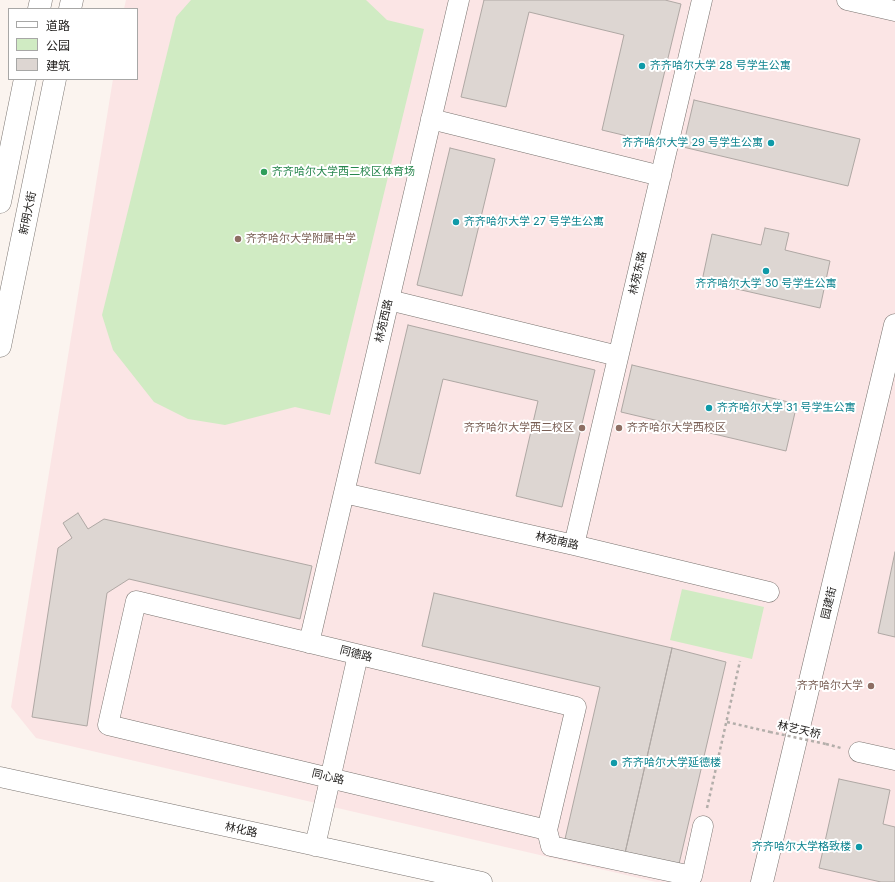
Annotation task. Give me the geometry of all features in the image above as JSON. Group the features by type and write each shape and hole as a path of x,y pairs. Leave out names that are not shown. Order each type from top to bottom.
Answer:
{"main road":[{"path":"0,202 25,80"},
{"name":"新明大街","path":"0,346 55,80"},
{"name":"园建街","path":"762,882 895,325"}],"street":[{"name":"林苑西路","path":"309,643 459,0"},
{"name":"林苑东路","path":"574,545 702,0"},
{"path":"847,0 895,11"},
{"path":"431,119 661,176"},
{"path":"389,300 618,356"},
{"name":"林苑南路","path":"344,493 574,545 769,592"},
{"name":"同德路","path":"108,724 136,601 576,707 547,830"},
{"path":"315,846 358,655"},
{"name":"同心路","path":"108,724 547,830"},
{"path":"859,752 895,760"},
{"name":"林化路","path":"0,777 482,882"},
{"path":"547,830 551,846 692,876 703,826"}],"path":[{"path":"703,826 740,661"},
{"name":"林艺天桥","path":"727,722 826,744"}],"shaded area":[{"name":"齐齐哈尔大学西校区","path":"126,0 895,0 895,882 656,882 36,738 11,707 113,80 138,80 138,8 124,8"}],"green space":[{"name":"齐齐哈尔大学西二校区体育场","path":"191,0 366,0 387,20 424,29 330,415 295,407 225,425 188,419 154,402 113,350 102,315 176,17"},
{"path":"682,589 764,607 752,659 670,640"}],"building":[{"name":"齐齐哈尔大学 28 号学生公寓","path":"484,0 665,0 681,4 648,141 602,130 624,35 529,12 506,107 461,97"},
{"name":"齐齐哈尔大学 29 号学生公寓","path":"694,100 860,139 848,186 683,147"},
{"name":"齐齐哈尔大学 27 号学生公寓","path":"450,148 495,159 462,296 417,285"},
{"name":"齐齐哈尔大学 30 号学生公寓","path":"765,228 789,233 785,250 830,261 820,308 702,281 712,234 761,245"},
{"path":"408,325 595,370 562,507 516,496 538,401 443,379 420,474 375,463"},
{"name":"齐齐哈尔大学 31 号学生公寓","path":"632,365 797,404 786,451 621,412"},
{"path":"78,513 88,529 104,519 312,566 300,619 129,579 107,593 87,726 32,717 58,548 72,538 63,523"},
{"path":"895,552 895,637 878,633"},
{"name":"齐齐哈尔大学延德楼","path":"434,593 672,648 625,853 565,839 600,687 422,646"},
{"path":"672,648 726,662 679,864 625,853"},
{"name":"齐齐哈尔大学格致楼","path":"839,779 890,790 883,824 895,827 895,882 881,882 819,868"}],"place":[{"name":"齐齐哈尔大学 28 号学生公寓","path":"642,66"},
{"name":"齐齐哈尔大学 29 号学生公寓","path":"771,143"},
{"name":"齐齐哈尔大学西二校区体育场","path":"264,172"},
{"name":"齐齐哈尔大学 27 号学生公寓","path":"456,222"},
{"name":"齐齐哈尔大学附属中学","path":"238,239"},
{"name":"齐齐哈尔大学 30 号学生公寓","path":"766,271"},
{"name":"齐齐哈尔大学 31 号学生公寓","path":"709,408"},
{"name":"齐齐哈尔大学西二校区","path":"582,428"},
{"name":"齐齐哈尔大学西校区","path":"619,428"},
{"name":"齐齐哈尔大学","path":"871,686"},
{"name":"齐齐哈尔大学延德楼","path":"614,763"},
{"name":"齐齐哈尔大学格致楼","path":"859,847"}]}
